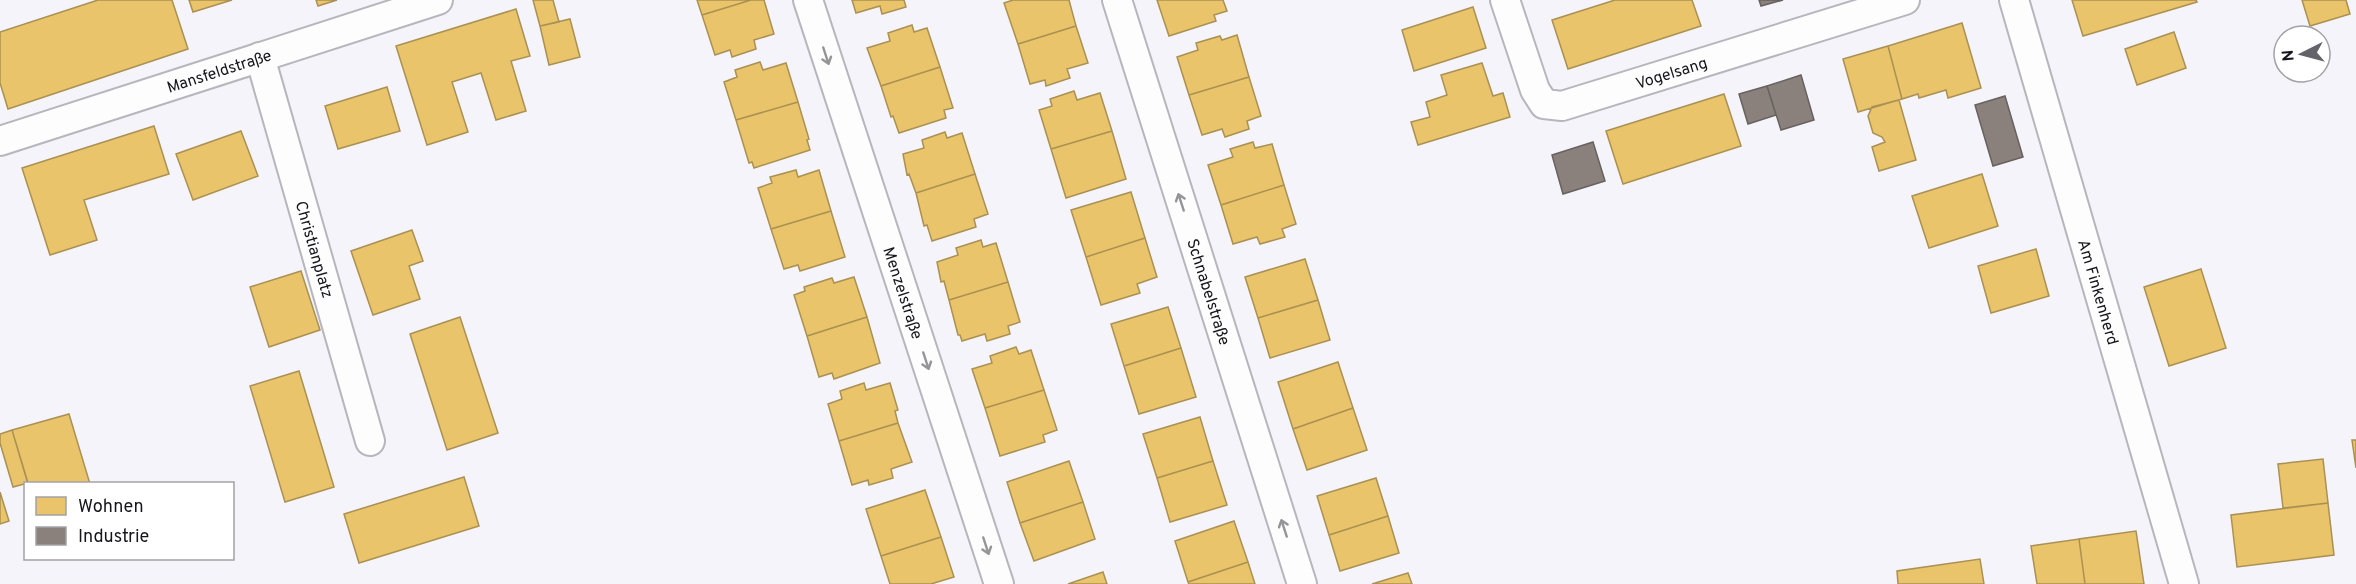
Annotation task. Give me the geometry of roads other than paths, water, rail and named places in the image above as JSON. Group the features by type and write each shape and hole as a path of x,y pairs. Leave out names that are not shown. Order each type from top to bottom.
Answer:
{"street":[{"name":"Mansfeldstraße","path":"0,141 438,0"},
{"name":"Menzelstraße","path":"808,0 999,584"},
{"name":"Schnabelstraße","path":"1117,0 1302,584"},
{"name":"Vogelsang","path":"1506,0 1535,90 1544,104 1562,106 1905,0"},
{"name":"Am Finkenherd","path":"2014,0 2184,584"},
{"name":"Christianplatz","path":"260,57 370,441"}]}
